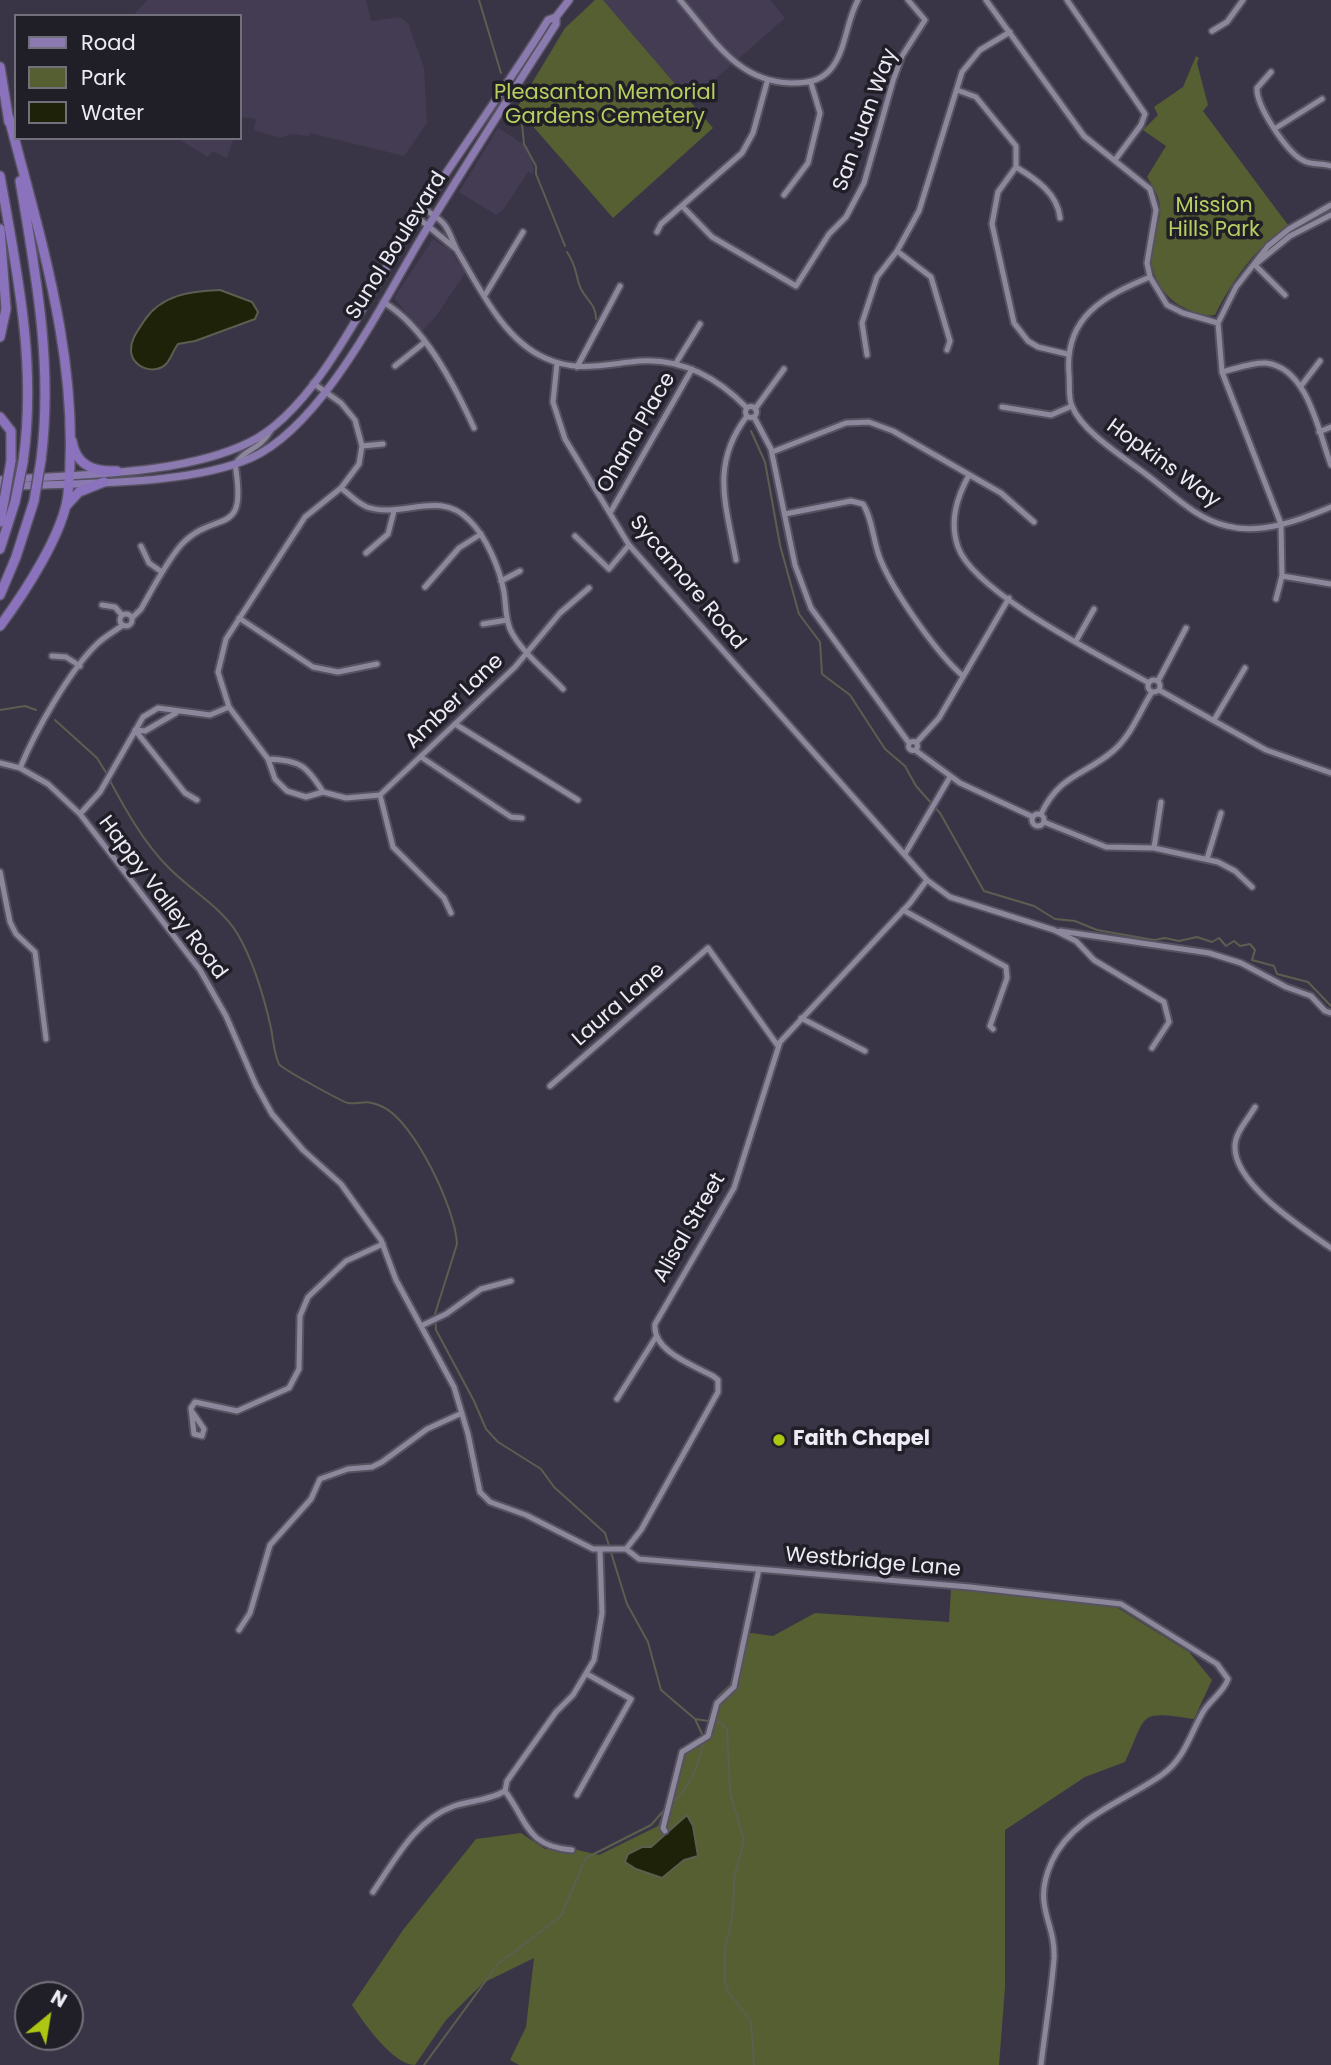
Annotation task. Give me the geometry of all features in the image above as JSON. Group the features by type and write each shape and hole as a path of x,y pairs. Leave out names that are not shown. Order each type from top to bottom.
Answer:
{"highway":[{"path":"0,67 44,334 47,397 34,501 16,557 0,595"},
{"path":"9,118 14,137"},
{"path":"15,140 57,305 65,360 68,429 66,502 47,548"},
{"path":"0,176 27,334 30,397 23,462 15,502 0,549"},
{"path":"0,229 6,301 0,337"},
{"path":"0,417 10,431 11,461 0,522"},
{"path":"68,429 73,448 83,464 100,472 117,471"},
{"path":"0,626 27,587 73,497 88,487 103,482"}],"main road":[{"name":"Sunol Boulevard","path":"67,479 214,457 253,441 271,430 301,401 417,217 548,20 556,17 569,0"},
{"name":"Sunol Boulevard","path":"1,481 67,479 103,482 202,472 235,464 263,452 284,437 325,392 556,24 556,17"},
{"path":"517,87 514,80 533,44"}],"street":[{"path":"680,0 742,69 767,82 811,83 830,70 839,53 848,17 858,0"},
{"name":"San Juan Way","path":"682,206 712,237 796,286 829,234 846,217 863,183 897,69 925,20 908,0"},
{"path":"986,0 1084,136 1143,181 1155,199 1156,218 1147,255 1150,277 1167,305 1183,313 1218,323"},
{"path":"1067,0 1145,114 1141,125 1115,160"},
{"path":"1212,31 1227,22 1243,0"},
{"path":"867,355 862,323 877,277 897,251 919,211 962,72 980,50 1010,32"},
{"path":"1271,72 1261,80 1256,98 1298,157 1307,163 1331,166"},
{"path":"657,232 742,153 753,133 767,82"},
{"path":"784,195 808,163 820,113 811,83"},
{"path":"957,90 976,97 1016,146 1016,167 998,192 992,224 1014,323 1028,341 1038,347 1067,354"},
{"path":"1276,128 1322,99"},
{"path":"1016,167 1035,178 1046,189 1059,208 1060,218"},
{"path":"1276,599 1282,576 1281,524 1222,372 1218,323 1236,287 1280,235 1331,205"},
{"path":"423,208 443,223 456,249 505,325 527,348 557,363 577,367 639,361 676,363 716,380 747,408 772,452 795,565 811,608 839,651 909,743 950,777 1032,817 1035,825 1044,822 1106,847 1154,848 1207,859 1235,871 1252,887"},
{"path":"1254,264 1290,236 1331,215"},
{"path":"417,217 456,249"},
{"path":"485,295 523,232"},
{"path":"897,251 931,276 950,341 947,350"},
{"path":"1254,264 1285,295"},
{"path":"1002,407 1051,415 1072,406 1067,354 1074,336 1094,306 1107,296 1150,277"},
{"path":"577,367 620,286"},
{"path":"383,302 409,320 425,342 462,400 474,428"},
{"path":"676,363 700,324"},
{"path":"395,366 425,342"},
{"path":"1301,386 1320,362"},
{"name":"Sycamore Road","path":"557,363 553,402 562,428 629,545 927,880 950,897 1054,930"},
{"path":"1222,372 1263,363 1283,367 1301,386 1331,465"},
{"name":"Ohana Place","path":"610,513 692,369"},
{"path":"736,560 723,472 733,435 750,417 784,369"},
{"path":"313,383 346,407 355,420 362,446 359,464 341,488 304,517 226,639 218,672 229,707 268,759 275,779 287,791 306,797 323,792 346,798 380,795 393,847 444,898 451,913"},
{"name":"Hopkins Way","path":"1072,406 1093,434 1213,522 1243,529 1281,524 1331,507"},
{"path":"747,408 755,409"},
{"path":"772,452 846,424 869,422 893,431 1010,499 1034,522"},
{"path":"1319,432 1331,427"},
{"name":"Sunol Boulevard","path":"235,464 242,453 261,445 271,430"},
{"path":"362,446 383,444"},
{"path":"20,768 36,733 96,644 123,625 130,625 182,544 203,529 225,522 238,507 239,489 235,464"},
{"path":"969,475 954,514 957,546 981,578 1076,641 1149,683 1152,692"},
{"path":"341,488 367,507 394,511 419,505 445,506 462,514 481,534 501,581 507,620 514,638 563,689"},
{"path":"785,514 851,501 863,504 873,541 889,580 950,664 963,676"},
{"path":"366,553 388,534 394,511"},
{"path":"425,587 459,548 481,534"},
{"path":"575,536 609,569 629,545"},
{"path":"141,546 149,563 162,572"},
{"path":"501,581 520,571"},
{"path":"1282,576 1331,584"},
{"name":"Amber Lane","path":"380,795 528,653 560,613 589,588"},
{"path":"916,747 939,718 1009,598"},
{"path":"102,605 115,607 122,615 132,618"},
{"path":"1076,641 1094,609"},
{"path":"122,615 120,621 123,625"},
{"path":"239,618 313,667 338,672 377,664"},
{"path":"483,624 507,620"},
{"path":"1159,690 1157,681 1186,628"},
{"path":"52,656 66,657 80,666"},
{"path":"1214,720 1245,668"},
{"path":"1149,683 1157,681"},
{"path":"1032,817 1041,814 1052,794 1065,780 1113,751 1126,737 1152,692 1159,690 1266,750 1331,773"},
{"path":"80,814 105,783 143,717 158,708 210,715 229,707"},
{"path":"135,730 145,731 177,712"},
{"path":"455,724 578,800"},
{"path":"135,730 185,793 197,800"},
{"path":"421,757 511,817 522,818"},
{"path":"268,759 304,765 323,792"},
{"name":"Happy Valley Road","path":"0,763 20,768 48,784 80,814 200,970 226,1016 256,1085 272,1114 303,1150 341,1184 383,1244 396,1280 447,1370 462,1413 477,1484 485,1498 600,1552 626,1549"},
{"path":"905,853 950,777"},
{"path":"1154,848 1161,802"},
{"path":"1207,859 1221,813"},
{"path":"1041,814 1044,822"},
{"path":"0,872 10,922 16,934 35,952 46,1039"},
{"name":"Alisal Street","path":"617,1399 656,1337 655,1324 659,1313 734,1188 778,1046 801,1018 903,911 927,880"},
{"path":"903,911 1006,967 1007,978 989,1026 993,1029"},
{"path":"1054,930 1209,953 1311,996 1325,1011 1331,1013"},
{"path":"1054,930 1076,941 1094,960 1164,1002 1169,1022 1152,1048"},
{"name":"Laura Lane","path":"550,1086 708,948 778,1046"},
{"path":"801,1018 865,1051"},
{"path":"1255,1107 1236,1139 1237,1160 1247,1176 1285,1216 1331,1248"},
{"path":"193,1413 192,1405 197,1401 237,1411 289,1388 299,1369 300,1316 308,1297 346,1261 383,1244"},
{"path":"423,1325 443,1316 481,1289 511,1281"},
{"path":"626,1549 641,1530 718,1392 718,1380 670,1352 656,1337"},
{"path":"239,1630 254,1600 270,1545 311,1499 320,1479 348,1469 372,1467 427,1429 462,1413"},
{"name":"Westbridge Lane","path":"626,1549 639,1559 1121,1604 1217,1664 1228,1679 1226,1686 1202,1713 1187,1747 1176,1762 1164,1773 1098,1811 1054,1857 1042,1895 1054,1956 1041,2065"},
{"path":"373,1892 413,1834 431,1817 452,1807 491,1800 505,1791 513,1773 587,1674 599,1639 602,1613 600,1552"},
{"path":"665,1831 663,1828 682,1752 704,1739 722,1697 734,1687 759,1569"},
{"path":"577,1796 631,1699 587,1674"},
{"path":"505,1791 525,1825 544,1846 572,1850"}],"shaded area":[{"path":"147,0 366,0 371,21 399,17 408,23 424,68 427,123 404,156 310,133 309,136 291,134 280,138 254,130 256,119 242,117 242,14 135,14"},
{"path":"603,0 770,0 785,18 690,101"},
{"path":"498,128 528,147 534,169 533,174 528,172 503,210 496,215 459,192"},
{"path":"180,140 233,140 227,158 213,151 208,157"},
{"path":"433,239 450,250 465,273 436,316 422,331 394,298"}],"green space":[{"name":"Pleasanton Memorial Gardens Cemetery","path":"595,0 603,0 713,128 613,218 517,108 565,28"},
{"name":"Mission Hills Park","path":"1196,56 1199,58 1197,63 1208,105 1203,111 1288,225 1255,254 1229,289 1215,315 1197,313 1171,299 1159,285 1151,257 1160,207 1147,177 1166,146 1143,130 1158,115 1154,107 1183,87"},
{"path":"951,1589 1113,1605 1189,1652 1212,1680 1194,1719 1162,1715 1147,1719 1137,1733 1125,1762 1085,1777 1005,1830 1005,1987 999,2065 519,2065 510,2060 526,2027 534,1958 483,1983 446,2020 415,2065 406,2063 389,2051 364,2022 352,2005 403,1930 476,1839 521,1833 545,1849 569,1848 599,1855 658,1826 674,1781 679,1751 705,1734 717,1696 730,1684 744,1632 773,1636 815,1613 949,1622"}],"water":[{"path":"220,290 252,302 258,312 255,319 195,341 178,344 167,363 157,369 145,368 135,361 131,350 134,338 144,321 159,305 187,293"},
{"path":"687,1815 693,1826 698,1856 684,1860 662,1878 625,1862 628,1854 642,1847 651,1847"}],"waterway":[{"path":"479,0 501,73"},
{"path":"512,110 513,117 522,124 524,144 536,166 536,174 565,246"},
{"path":"567,252 596,319"},
{"path":"751,431 765,462 780,545 799,614 820,642 822,674 850,695 885,749 905,766 916,786 940,813 984,891 1034,906 1055,919 1075,921 1097,930 1154,940 1165,938 1179,941 1197,937 1212,942 1219,938 1226,946 1234,941 1240,946 1250,944 1255,950 1252,960 1274,966 1277,974 1308,982 1331,1006"},
{"path":"0,710 25,706 36,710"},
{"path":"55,720 97,758 107,774"},
{"path":"109,779 159,858 214,906 237,933 261,991 279,1064 348,1103 364,1102 383,1107 395,1116 420,1148 441,1189 455,1229 457,1244 435,1314 436,1330 486,1429 498,1442 541,1469 554,1487 605,1533 627,1604 648,1642 661,1690 695,1719 721,1723 727,1729 730,1792 744,1841 735,1874 732,1918 725,1948 725,1981 729,1993 751,2021 754,2065"},
{"path":"695,1719 703,1736"},
{"path":"672,1803 684,1791 693,1775 704,1741"},
{"path":"424,2065 498,1964 561,1916 586,1858 651,1825 665,1809"}],"place":[{"name":"Faith Chapel","path":"779,1440"}]}
